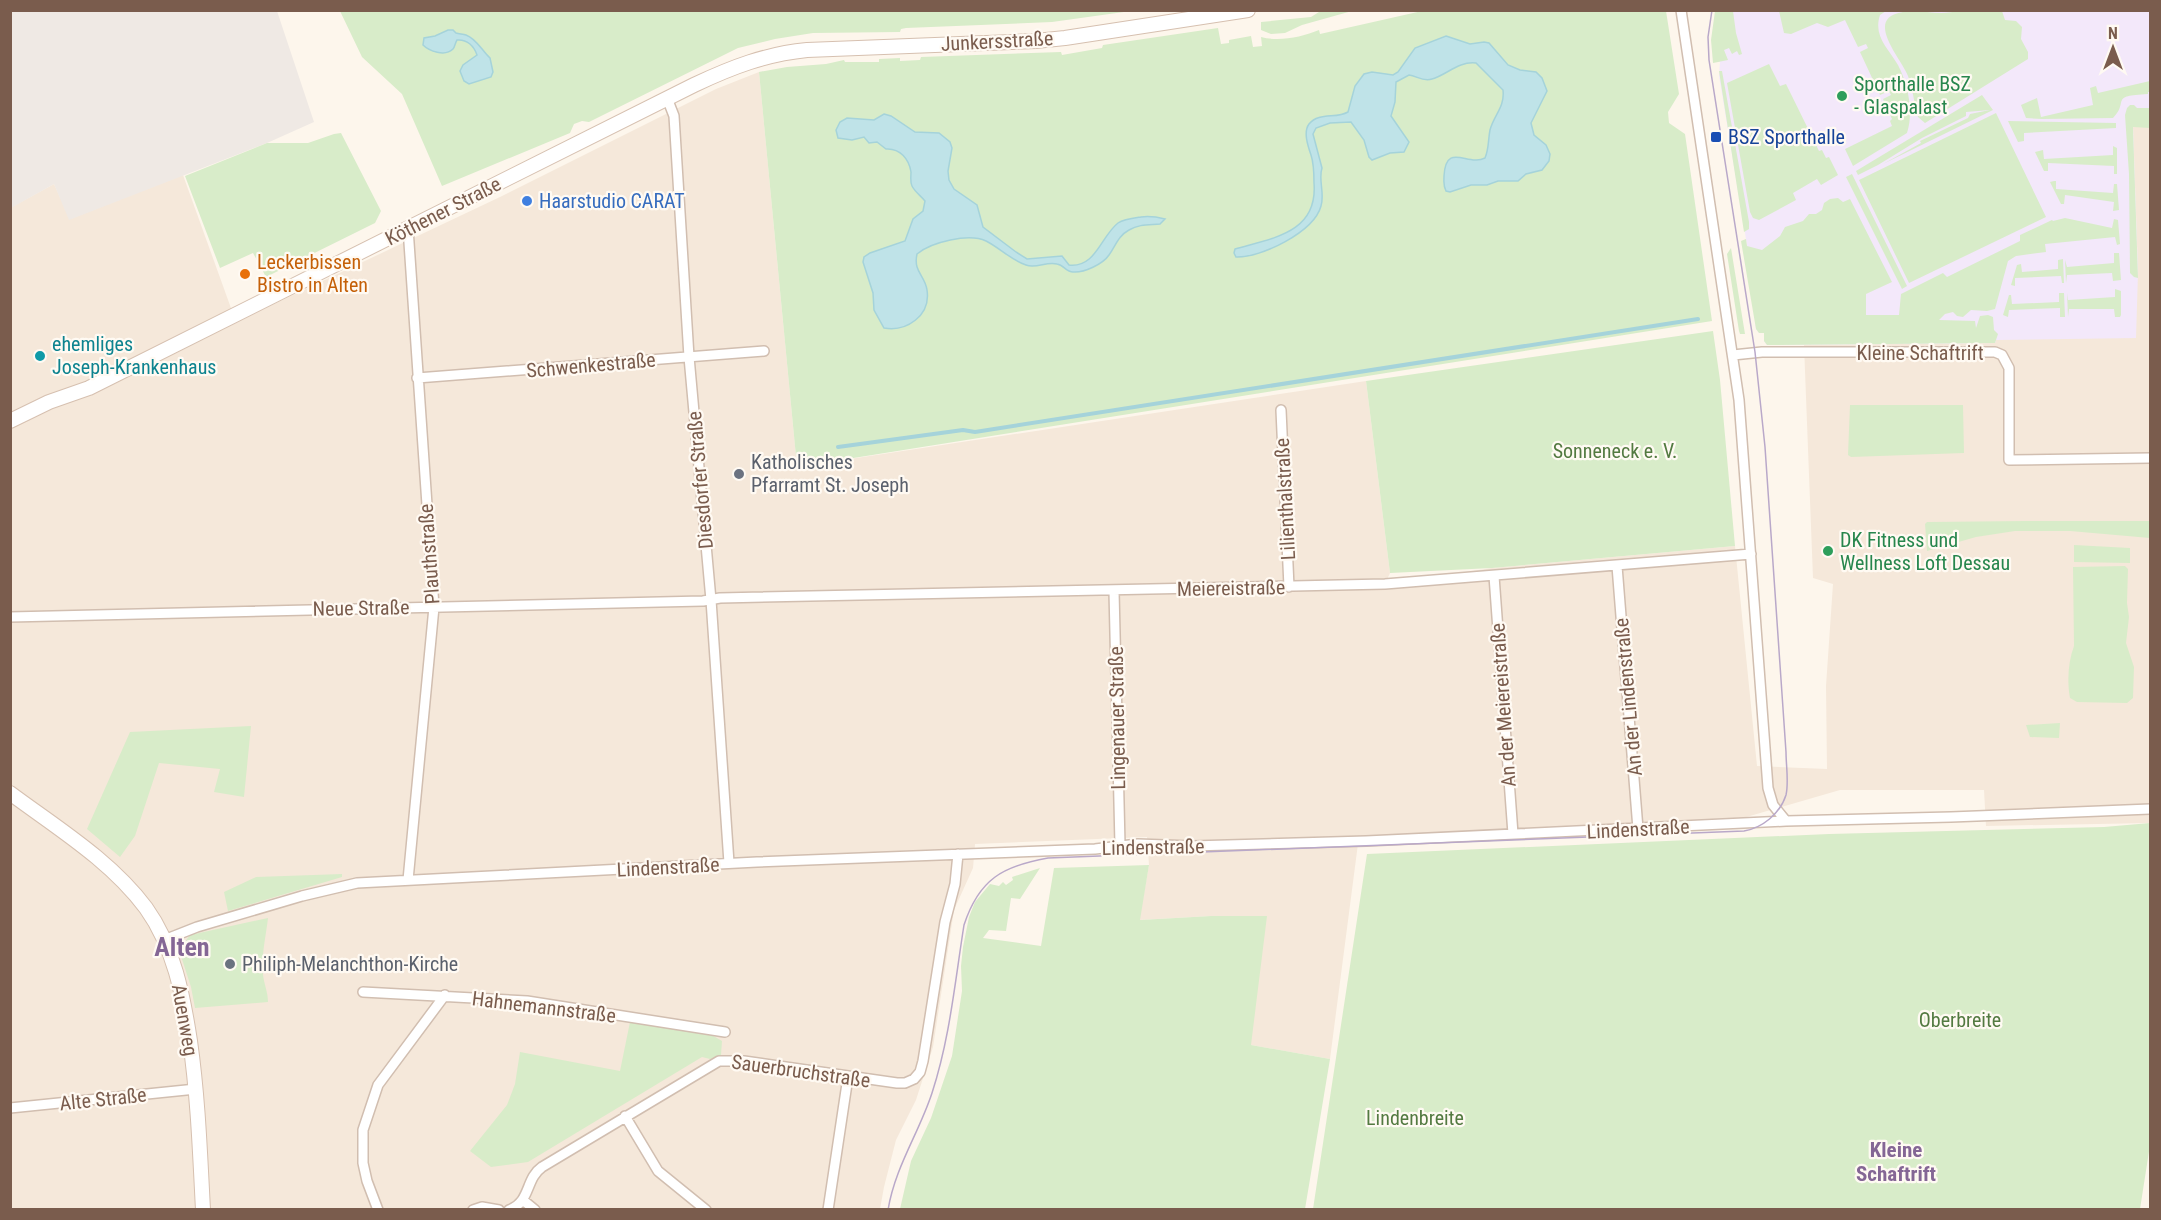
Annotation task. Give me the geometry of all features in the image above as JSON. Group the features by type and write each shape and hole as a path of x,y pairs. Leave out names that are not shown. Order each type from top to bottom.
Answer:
{"main road":[{"name":"Junkersstraße","path":"746,62 783,52 807,50 1055,39 1248,10"},
{"name":"Köthener Straße","path":"10,420 49,402 89,388 667,98 746,62"},
{"name":"Auenweg","path":"10,793 96,857 116,875 146,908 164,940 181,987 196,1089 203,1209"}],"street":[{"path":"1681,10 1740,408 1768,788 1773,805 1786,821"},
{"name":"Diesdorfer Straße","path":"667,98 674,116 689,357 711,600 729,863"},
{"name":"Plauthstraße","path":"408,228 434,607 408,880"},
{"name":"Schwenkestraße","path":"417,378 764,351"},
{"name":"Kleine Schaftrift","path":"1733,355 1762,352 1995,352 2002,355 2009,368 2009,460 2151,458"},
{"name":"Lilienthalstraße","path":"1281,410 1289,587"},
{"name":"Meiereistraße","path":"711,600 1385,584 1751,554"},
{"name":"An der Lindenstraße","path":"1617,566 1638,829"},
{"name":"An der Meiereistraße","path":"1494,576 1513,834"},
{"name":"Lingenauer Straße","path":"1114,591 1120,845"},
{"name":"Neue Straße","path":"10,617 711,600"},
{"name":"Lindenstraße","path":"164,940 197,927 334,887 357,883 729,863 1095,849 1152,843 1192,846 1786,821 2151,809"},
{"name":"Sauerbruchstraße","path":"524,1201 536,1171 719,1061 744,1061 881,1082 905,1083 914,1078 920,1072 923,1061 958,854"},
{"name":"Hahnemannstraße","path":"363,992 527,1001 725,1032"},
{"path":"378,1209 363,1163 363,1131 378,1085 444,995"},
{"path":"828,1209 848,1077"},
{"name":"Alte Straße","path":"10,1108 196,1089"},
{"path":"625,1116 658,1171 706,1209"},
{"path":"509,1209 524,1201 534,1209"},
{"path":"473,1209 482,1207 499,1209"}],"shaded area":[{"path":"11,10 277,11 314,122 267,143 69,220 54,184 11,208"},
{"path":"1723,11 2150,11 2150,113 2133,126 2138,273 2136,338 1996,340 1995,343 1767,345 1764,341 1764,333 1759,333 1756,329 1746,239 1719,76 1720,62 1717,62"},
{"path":"759,72 797,467 1366,381 1390,573 1385,584 1492,568 1735,546 1757,766 1827,769 1826,686 1833,584 1813,578 1804,345 1995,343 1996,340 2138,273 2133,126 2150,113 2150,823 1986,826 1984,790 1840,790 1736,820 1359,836 1330,1059 1251,1045 1211,916 1139,920 1149,865 1147,837 975,844 973,868 954,910 933,1047 916,1100 896,1140 880,1209 11,1210 10,208 54,184 70,219 183,175 236,322 500,197 716,89"}],"green space":[{"path":"1327,10 1352,11 1302,25 1285,33 1271,34 1261,30 1261,22 1311,17"},
{"path":"1960,10 2002,11 2005,20 2016,21 2022,27 2021,39 2028,52 2028,59 1925,123 1918,117 1908,76 1888,40 1885,30 1886,22 1891,16 1903,12 1946,13"},
{"path":"340,11 1131,11 1052,22 906,28 901,29 900,32 813,33 738,48 589,122 582,121 574,124 570,133 442,186 402,94 362,57"},
{"path":"1422,11 1666,11 1679,94 1668,112 1669,123 1685,134 1712,321 797,467 759,72 844,60 845,62 879,62 879,59 900,58 900,61 920,60 921,57 1061,52 1062,55 1102,48 1103,45 1218,28 1221,44 1229,43 1229,40 1251,36 1253,47 1262,46 1261,37 1290,38 1319,30 1320,34"},
{"path":"1715,11 1733,11 1742,54 1739,55 1737,51 1732,54 1729,48 1724,50 1728,60 1713,63 1711,40"},
{"path":"1779,11 1886,11 1880,15 1878,29 1905,81 1910,107 1907,133 1853,166 1845,149 1892,126 1890,121 1892,119 1883,99 1891,95 1889,91 1880,95 1860,52 1868,48 1866,44 1858,47 1845,20 1828,27 1817,23 1791,34 1784,33"},
{"path":"1769,64 1780,86 1786,84 1819,151 1822,150 1826,158 1829,157 1838,175 1821,185 1817,179 1793,193 1796,200 1759,220 1753,218 1750,212 1727,83"},
{"path":"1719,71 1722,71 1749,222 1749,229 1744,232"},
{"path":"2150,81 2148,94 2124,98 2113,118 2026,118 2021,105 2037,98 2041,117 2093,105 2090,88 2096,86 2098,93"},
{"path":"1982,95 1993,110 1883,164 1921,143 1920,141 1968,118 1970,114 1990,110 1966,112 1966,116 1922,138 1858,175 1856,171"},
{"path":"2130,105 2137,108 2150,108 2150,128 2133,127 2138,278 2130,273 2129,174 2125,115"},
{"path":"1996,113 2046,217 1909,283 1859,180"},
{"path":"2008,121 2116,123 2116,128 2024,133 2024,141 2018,142"},
{"path":"341,133 381,211 375,223 266,277 253,253 220,268 185,176 267,143 308,143"},
{"path":"2113,146 2117,148 2117,174 2114,174 2114,166 2048,163 2048,171 2044,171 2035,152 2043,150 2044,159 2113,155"},
{"path":"1852,174 1907,286 1902,289 1846,177"},
{"path":"2056,181 2056,189 2113,193 2114,184 2117,184 2119,210 2113,211 2114,202 2065,195 2064,204 2061,204 2050,182"},
{"path":"1838,198 1843,202 1850,199 1892,282 1866,294 1866,315 1899,315 1901,294 1943,273 1947,277 2020,241 2020,235 2052,220 2065,218 2112,228 2114,219 2118,220 2120,244 2117,245 2115,237 2045,244 2046,252 2016,256 2008,261 1995,309 1971,310 1963,317 1953,312 1945,314 1939,320 1975,321 1976,328 1980,316 1993,317 1994,330 1998,334 1995,343 1767,345 1764,341 1764,333 1759,333 1756,329 1741,241 1746,239 1747,246 1762,250 1780,236 1785,227 1803,221 1809,214 1816,214 1822,210 1824,203"},
{"path":"1731,248 1745,334 1740,334 1739,331 1727,254"},
{"path":"2114,253 2119,253 2121,280 2113,281 2112,273 2067,275 2066,283 2065,260 2067,267 2114,263"},
{"path":"2063,259 2064,283 2062,283 2061,276 2015,278 2015,286 2011,285 2017,265 2021,264 2022,272 2058,269 2058,260"},
{"path":"2115,289 2121,291 2120,317 2115,317 2114,309 2069,309 2068,317 2067,293 2068,300 2115,297"},
{"path":"2059,293 2064,293 2065,317 2060,317 2060,308 2009,310 2008,317 2003,315 2009,295 2011,295 2012,304 2059,302"},
{"name":"Sonneneck e. V.","path":"1713,331 1720,380 1735,546 1492,568 1390,573 1366,381"},
{"path":"1850,405 1963,405 1964,453 1851,457 1848,455"},
{"path":"2150,521 2150,538 2070,531 2015,531 1976,537 1927,551 1925,524 1927,522"},
{"path":"2074,545 2130,548 2130,563 2074,562"},
{"path":"2125,566 2128,569 2129,617 2126,643 2134,667 2133,698 2127,703 2077,702 2070,698 2069,685 2069,665 2074,646 2073,567"},
{"path":"2060,723 2059,738 2030,737 2026,725"},
{"path":"251,726 244,797 214,792 220,769 159,763 135,836 120,857 87,829 130,732"},
{"name":"Oberbreite","path":"2150,823 2150,1145 2140,1209 1313,1209 1367,854 1829,834 2104,827"},
{"path":"1149,865 1140,920 1267,916 1251,1045 1330,1059 1305,1209 900,1209 911,1161 931,1118 952,1056 962,991 963,947 969,917 975,902 990,884 999,886 1003,882 1006,885 1013,880 1012,877 1040,868 1020,899 1011,898 1006,931 989,930 983,938 1041,946 1054,868"},
{"path":"342,874 342,877 228,911 224,892 256,877"},
{"path":"268,918 263,968 268,1002 195,1008 180,953 190,935"},
{"path":"630,1022 710,1034 722,1041 721,1055 710,1059 702,1057 528,1162 491,1167 470,1151 507,1105 515,1084 520,1052 620,1071"}],"water":[{"path":"448,30 466,35 476,42 490,58 493,72 491,77 469,84 464,81 460,71 463,65 477,55 467,42 457,40 453,49 446,53 433,51 423,45 424,38"},
{"path":"1446,36 1470,44 1489,43 1508,65 1520,70 1536,72 1542,78 1547,91 1531,123 1534,135 1546,145 1550,154 1549,161 1542,170 1526,174 1518,181 1498,181 1487,185 1471,185 1450,192 1446,191 1444,176 1449,160 1453,157 1472,160 1485,158 1490,130 1501,106 1503,90 1476,63 1458,66 1429,80 1409,75 1396,82 1395,102 1391,116 1409,142 1404,152 1390,153 1372,160 1364,140 1351,122 1330,123 1316,128 1313,134 1322,168 1322,196 1321,206 1316,216 1298,234 1285,242 1259,253 1236,257 1235,249 1290,231 1309,213 1313,200 1314,172 1306,135 1309,124 1318,118 1348,112 1355,86 1364,74 1372,72 1393,75 1398,72 1415,48"},
{"path":"884,114 915,132 939,133 950,142 952,148 948,171 949,180 954,189 977,205 983,227 1027,259 1062,256 1069,265 1078,265 1086,262 1092,256 1118,223 1144,217 1165,219 1160,224 1140,226 1125,232 1102,262 1077,272 1071,272 1053,263 1026,265 979,239 960,238 931,246 917,254 916,260 927,290 927,299 921,315 908,325 892,329 884,328 874,310 873,293 863,262 864,257 905,241 913,219 923,211 925,201 912,186 910,167 900,152 886,149 877,142 869,143 864,137 852,140 838,138 836,130 840,122 847,118 874,120"}],"waterway":[{"path":"838,447 963,430 975,432 1698,319"}],"tram line":[{"path":"888,1210 896,1179 927,1108 938,1072 951,1009 964,925 970,909 985,886 995,877 1018,865 1048,858 1744,831 1757,827 1775,814 1786,795 1787,774 1765,447 1755,352 1709,60 1708,37 1712,10"}],"place":[{"name":"Sporthalle BSZ - Glaspalast","path":"1842,96"},
{"name":"BSZ Sporthalle","path":"1716,137"},
{"name":"Haarstudio CARAT","path":"527,201"},
{"name":"Leckerbissen Bistro in Alten","path":"245,274"},
{"name":"ehemliges Joseph-Krankenhaus","path":"40,356"},
{"name":"Katholisches Pfarramt St. Joseph","path":"739,474"},
{"name":"DK Fitness und Wellness Loft Dessau","path":"1828,551"},
{"name":"Philiph-Melanchthon-Kirche","path":"230,964"}],"district":[{"name":"Alten","path":"182,947"},
{"name":"Kleine Schaftrift","path":"1896,1162"}],"park label":[{"name":"Lindenbreite","path":"1415,1118"}]}
